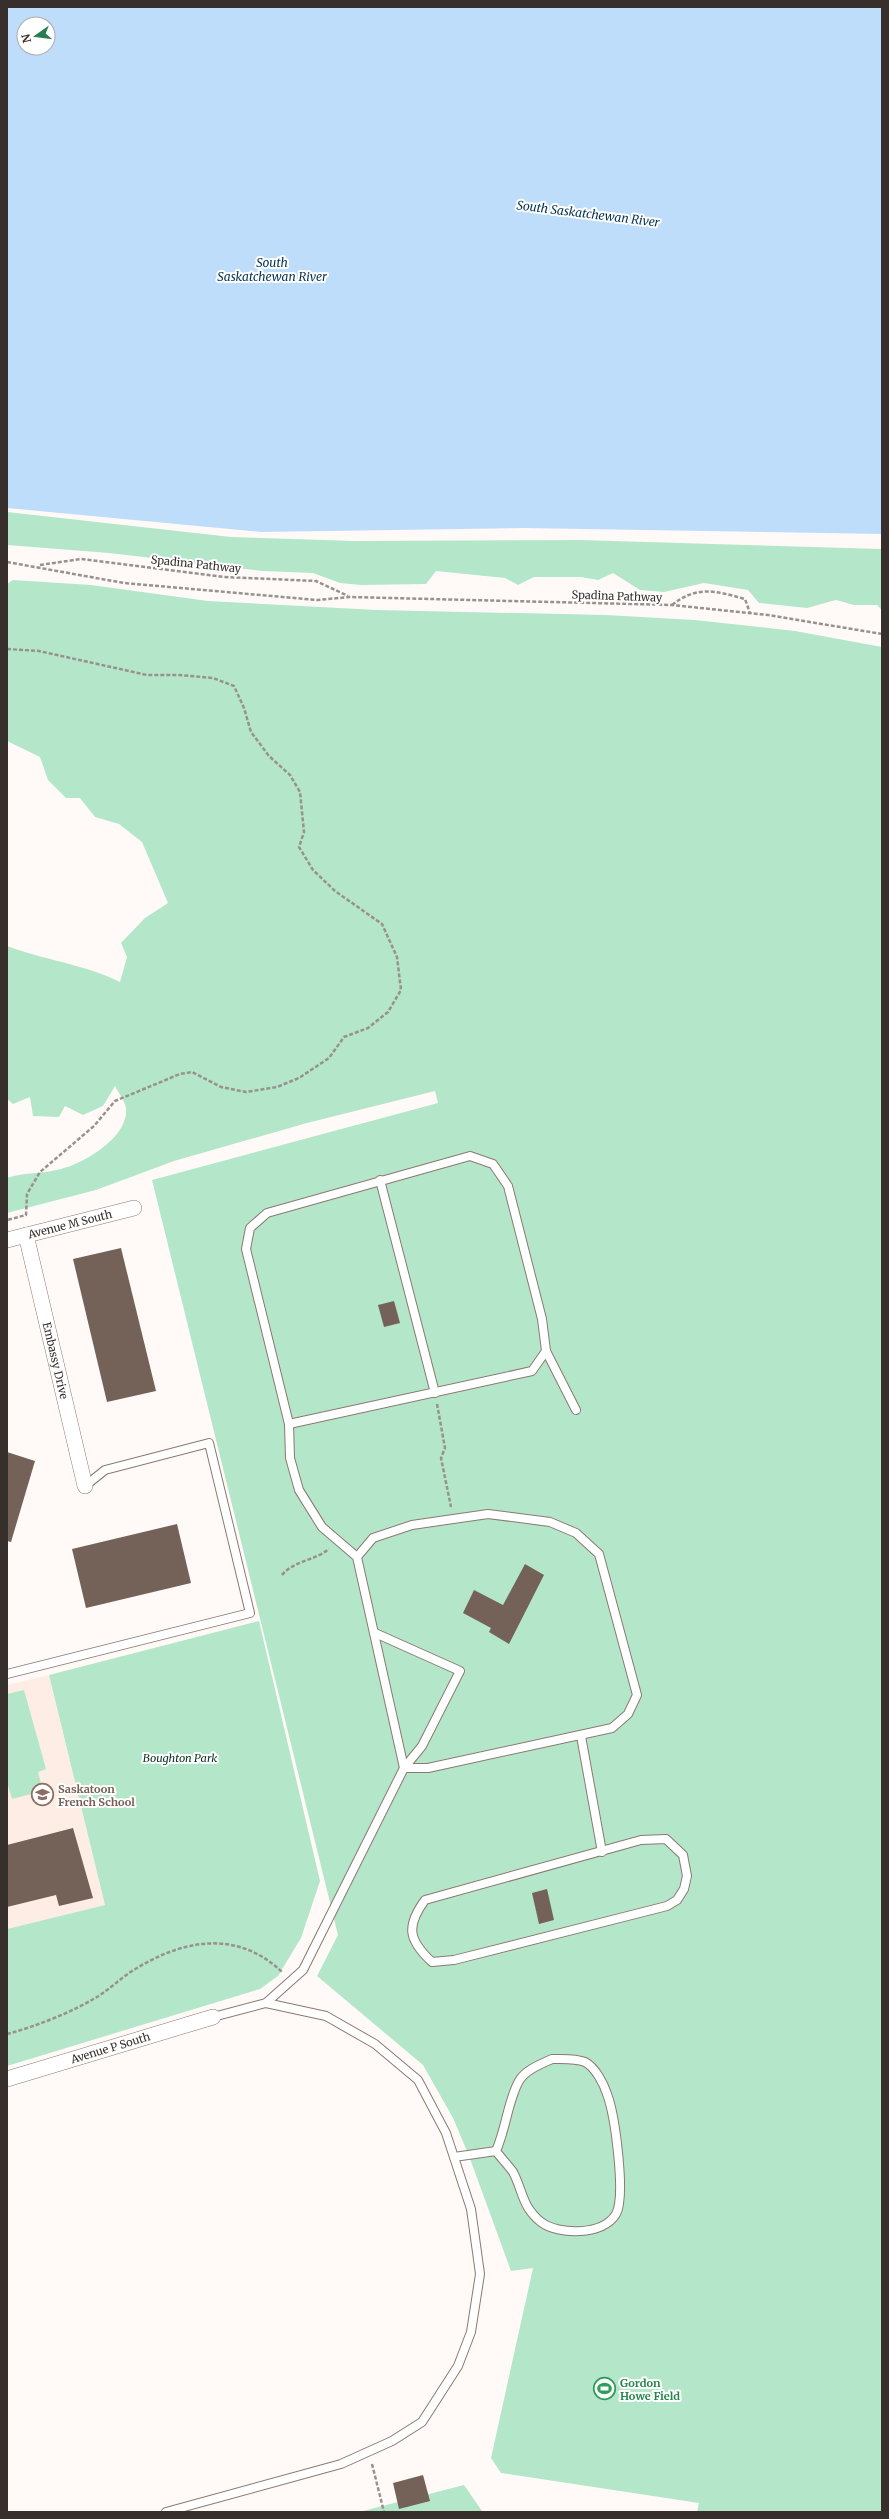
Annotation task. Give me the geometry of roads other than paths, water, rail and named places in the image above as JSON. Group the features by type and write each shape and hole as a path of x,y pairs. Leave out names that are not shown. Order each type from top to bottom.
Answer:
{"street":[{"name":"Avenue M South","path":"7,1240 134,1208"},
{"name":"Embassy Drive","path":"26,1235 85,1486"},
{"name":"Avenue P South","path":"7,2079 214,2017"}],"lane":[{"path":"404,1768 357,1557 322,1527 299,1490 290,1458 289,1424 246,1249 250,1228 267,1213 380,1180 470,1156 493,1164 508,1186 542,1319 546,1351 576,1410"},
{"path":"380,1180 435,1393"},
{"path":"289,1424 532,1371 546,1351"},
{"path":"7,1674 250,1612 209,1443 105,1470 85,1486"},
{"path":"357,1557 373,1538 412,1525 488,1514 550,1522 576,1533 600,1554 637,1695 628,1714 612,1728 581,1736 428,1768 404,1768"},
{"path":"214,2017 266,2002 303,1970 404,1768 422,1746 460,1671 375,1633"},
{"path":"581,1736 602,1852"},
{"path":"666,1839 683,1855 687,1876 684,1889 677,1900 667,1906 454,1960 432,1962 418,1949 411,1931 416,1913 425,1900 602,1852 641,1840 666,1839"},
{"path":"166,2512 342,2464 392,2441 422,2422 458,2366 471,2332 480,2274 470,2209 446,2133 418,2080 375,2044 326,2016 266,2002"},
{"path":"552,2059 571,2059 586,2063 599,2077 608,2095 613,2121 621,2181 620,2199 615,2215 600,2226 581,2232 562,2231 541,2222 527,2208 513,2173 496,2151 503,2135 519,2080 536,2066 552,2059"},
{"path":"454,2157 496,2151"}],"water":[{"name":"South Saskatchewan River","path":"7,7 882,7 882,534 524,528 261,532 7,508"}],"place":[{"name":"Saskatoon French School","path":"43,1795"},
{"name":"Gordon Howe Field","path":"605,2389"}],"park label":[{"name":"Boughton Park","path":"180,1758"}]}
